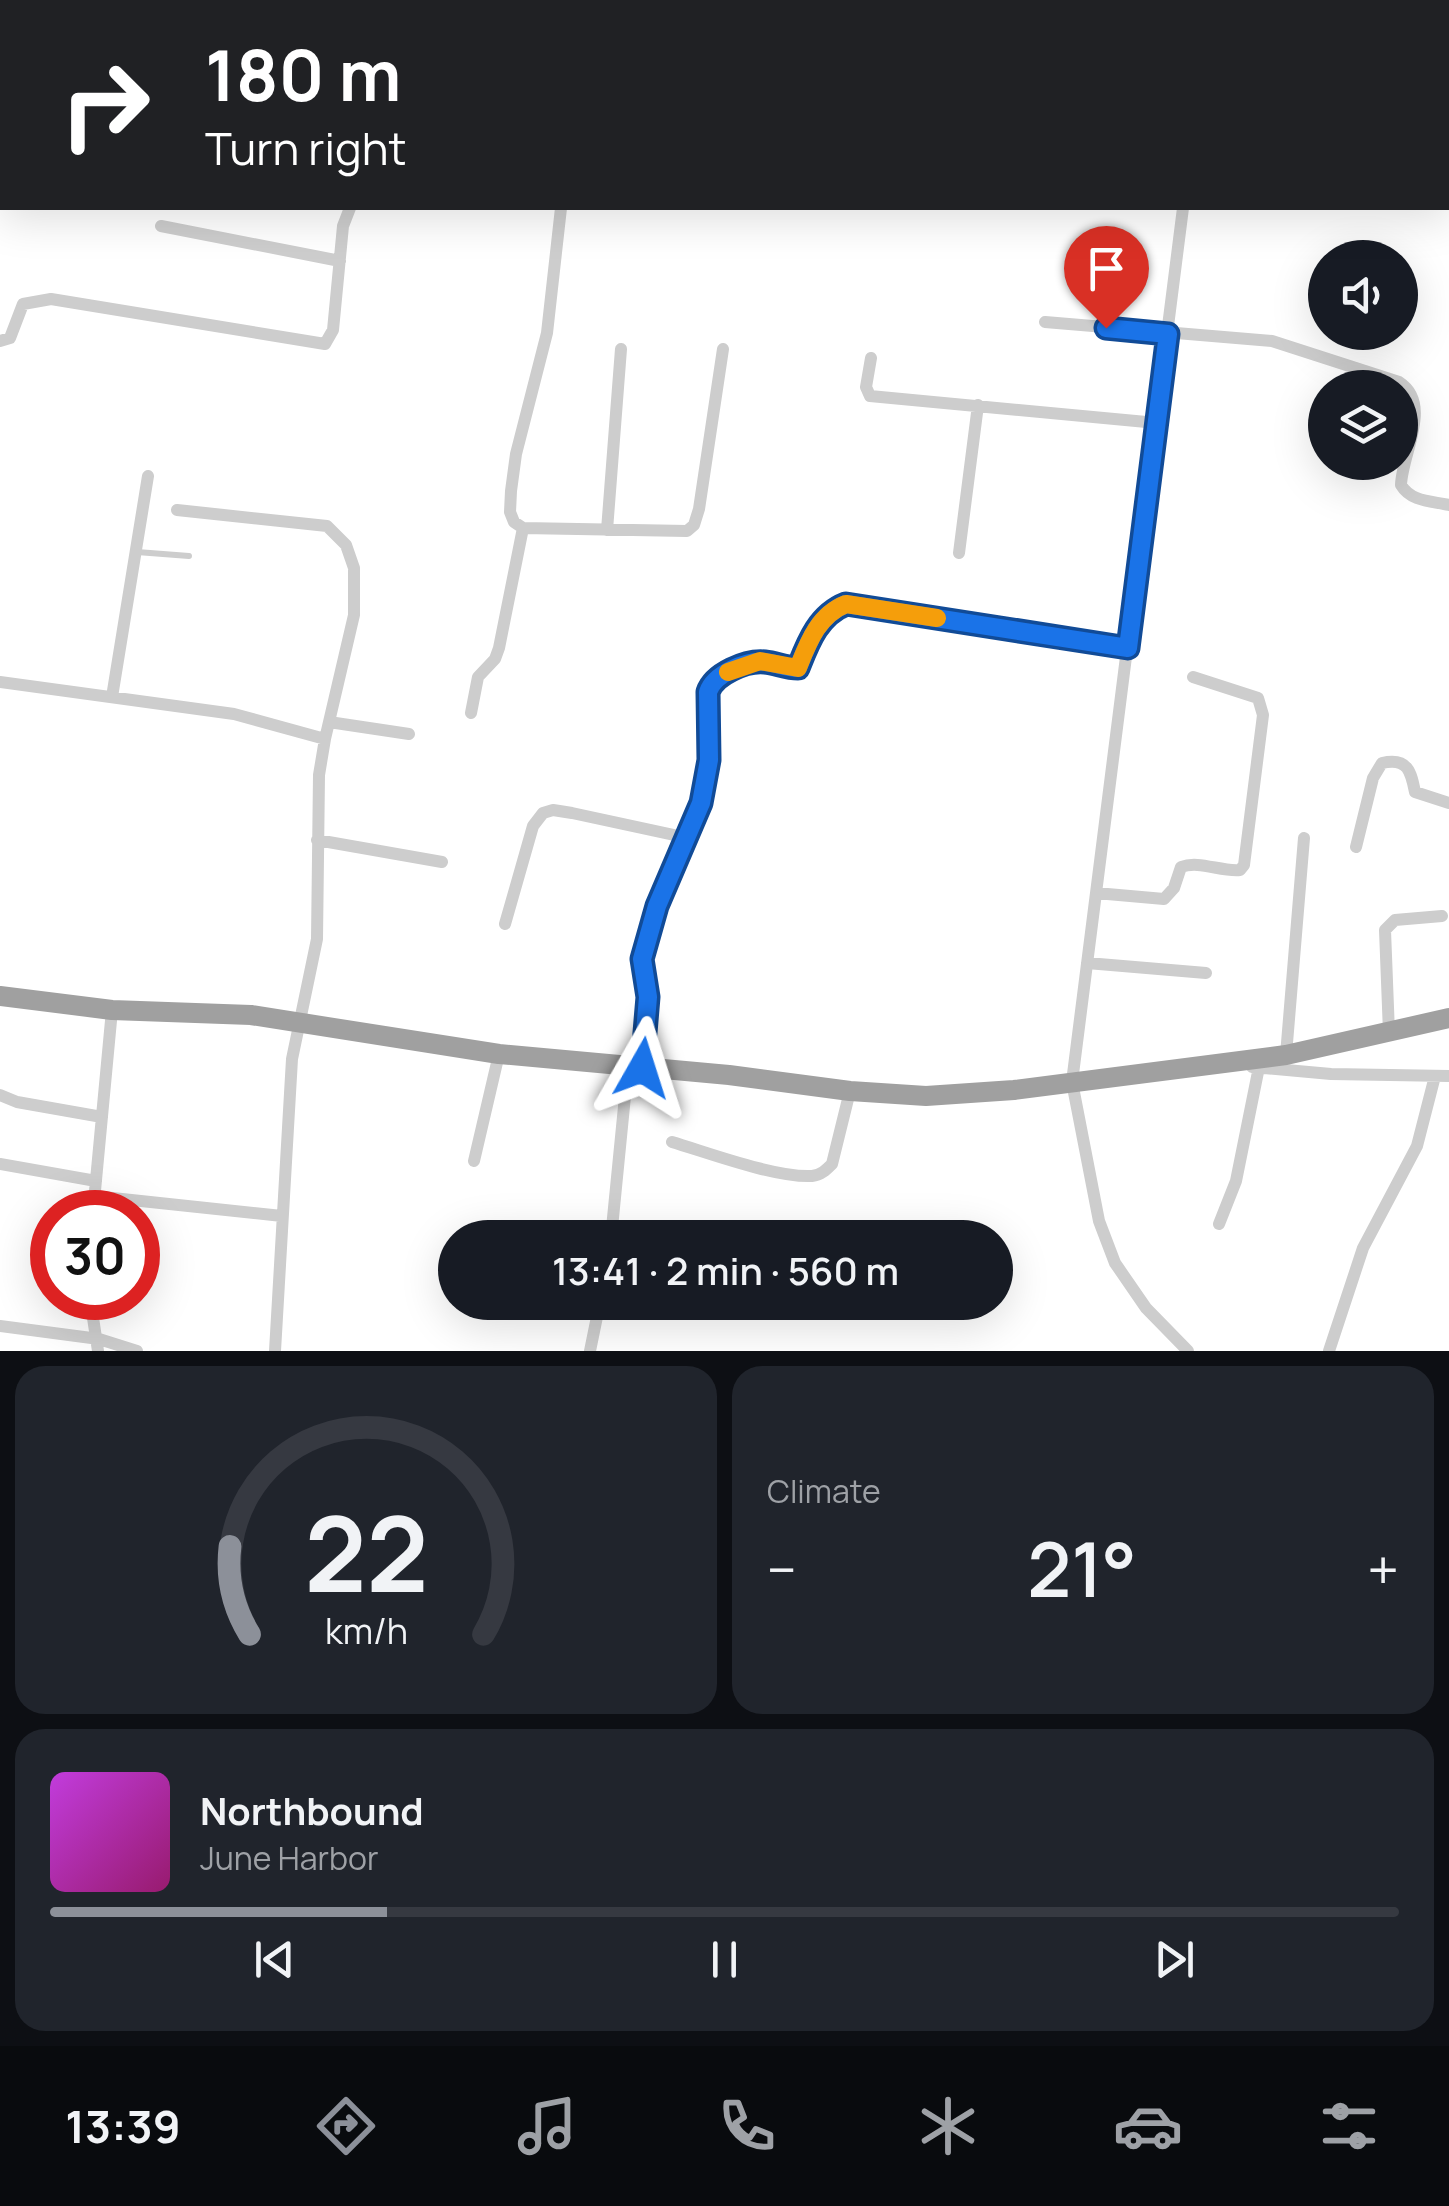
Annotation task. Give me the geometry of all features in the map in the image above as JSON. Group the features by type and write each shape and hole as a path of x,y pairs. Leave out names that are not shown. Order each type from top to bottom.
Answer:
{"highway":[{"path":"0,996 112,1010 202,1012 300,1021 499,1054 850,1091 967,1095 1286,1055 1449,1018"}],"street":[{"path":"0,340 10,338 24,304 51,299 325,344 334,330 343,226 349,210"},
{"path":"561,210 548,333 516,454 510,512 514,522 524,528 688,530 694,525 723,350"},
{"path":"1183,210 1072,1082 1099,1220 1115,1263 1146,1308 1188,1351"},
{"path":"161,226 340,261"},
{"path":"1044,322 1272,342 1398,382 1407,388 1416,410 1402,485 1406,494 1449,505"},
{"path":"607,530 621,349"},
{"path":"871,358 866,388 870,396 1157,424"},
{"path":"959,553 978,405"},
{"path":"112,697 148,476"},
{"path":"177,510 327,526 338,534 354,568 354,615 319,775 317,940 288,1102 275,1351"},
{"path":"471,713 478,676 495,659 499,648 524,528"},
{"path":"613,1220 648,997 642,959 657,906 688,838 706,781 708,692 712,682 722,674 760,661 798,668 811,635 846,604 1128,648"},
{"path":"1096,893 1164,899 1174,888 1181,868 1188,864 1228,871 1240,870 1244,864 1262,704 1253,695 1193,678"},
{"path":"0,682 234,714 324,739"},
{"path":"328,722 409,734"},
{"path":"1356,847 1373,778 1382,763 1398,762 1405,766 1414,776 1415,792 1449,803"},
{"path":"506,924 533,826 544,812 572,813 688,838"},
{"path":"1286,1055 1304,838"},
{"path":"317,840 442,862"},
{"path":"1389,1034 1384,930 1394,920 1442,916"},
{"path":"1087,963 1206,973"},
{"path":"95,1190 112,1010"},
{"path":"474,1162 499,1054"},
{"path":"1214,1064 1331,1074 1442,1076 1417,1146 1363,1248 1329,1351"},
{"path":"1219,1224 1236,1181 1259,1067"},
{"path":"672,1142 778,1171 812,1176 823,1173 832,1164 850,1091"},
{"path":"0,1095 18,1102 102,1117"},
{"path":"0,1164 96,1180"},
{"path":"160,1203 282,1216"},
{"path":"94,1320 98,1345"},
{"path":"590,1351 596,1320"},
{"path":"0,1326 137,1351"}],"lane":[{"path":"136,552 190,556"}],"slow traffic":[{"path":"728,672 760,661 798,668 811,635 846,604 937,618"}],"route":[{"path":"642,1068 648,1011 642,959 657,906 701,803 709,760 708,692 712,682 722,674 760,661 798,668 811,635 846,604 1128,648 1168,334 1106,328"}]}
